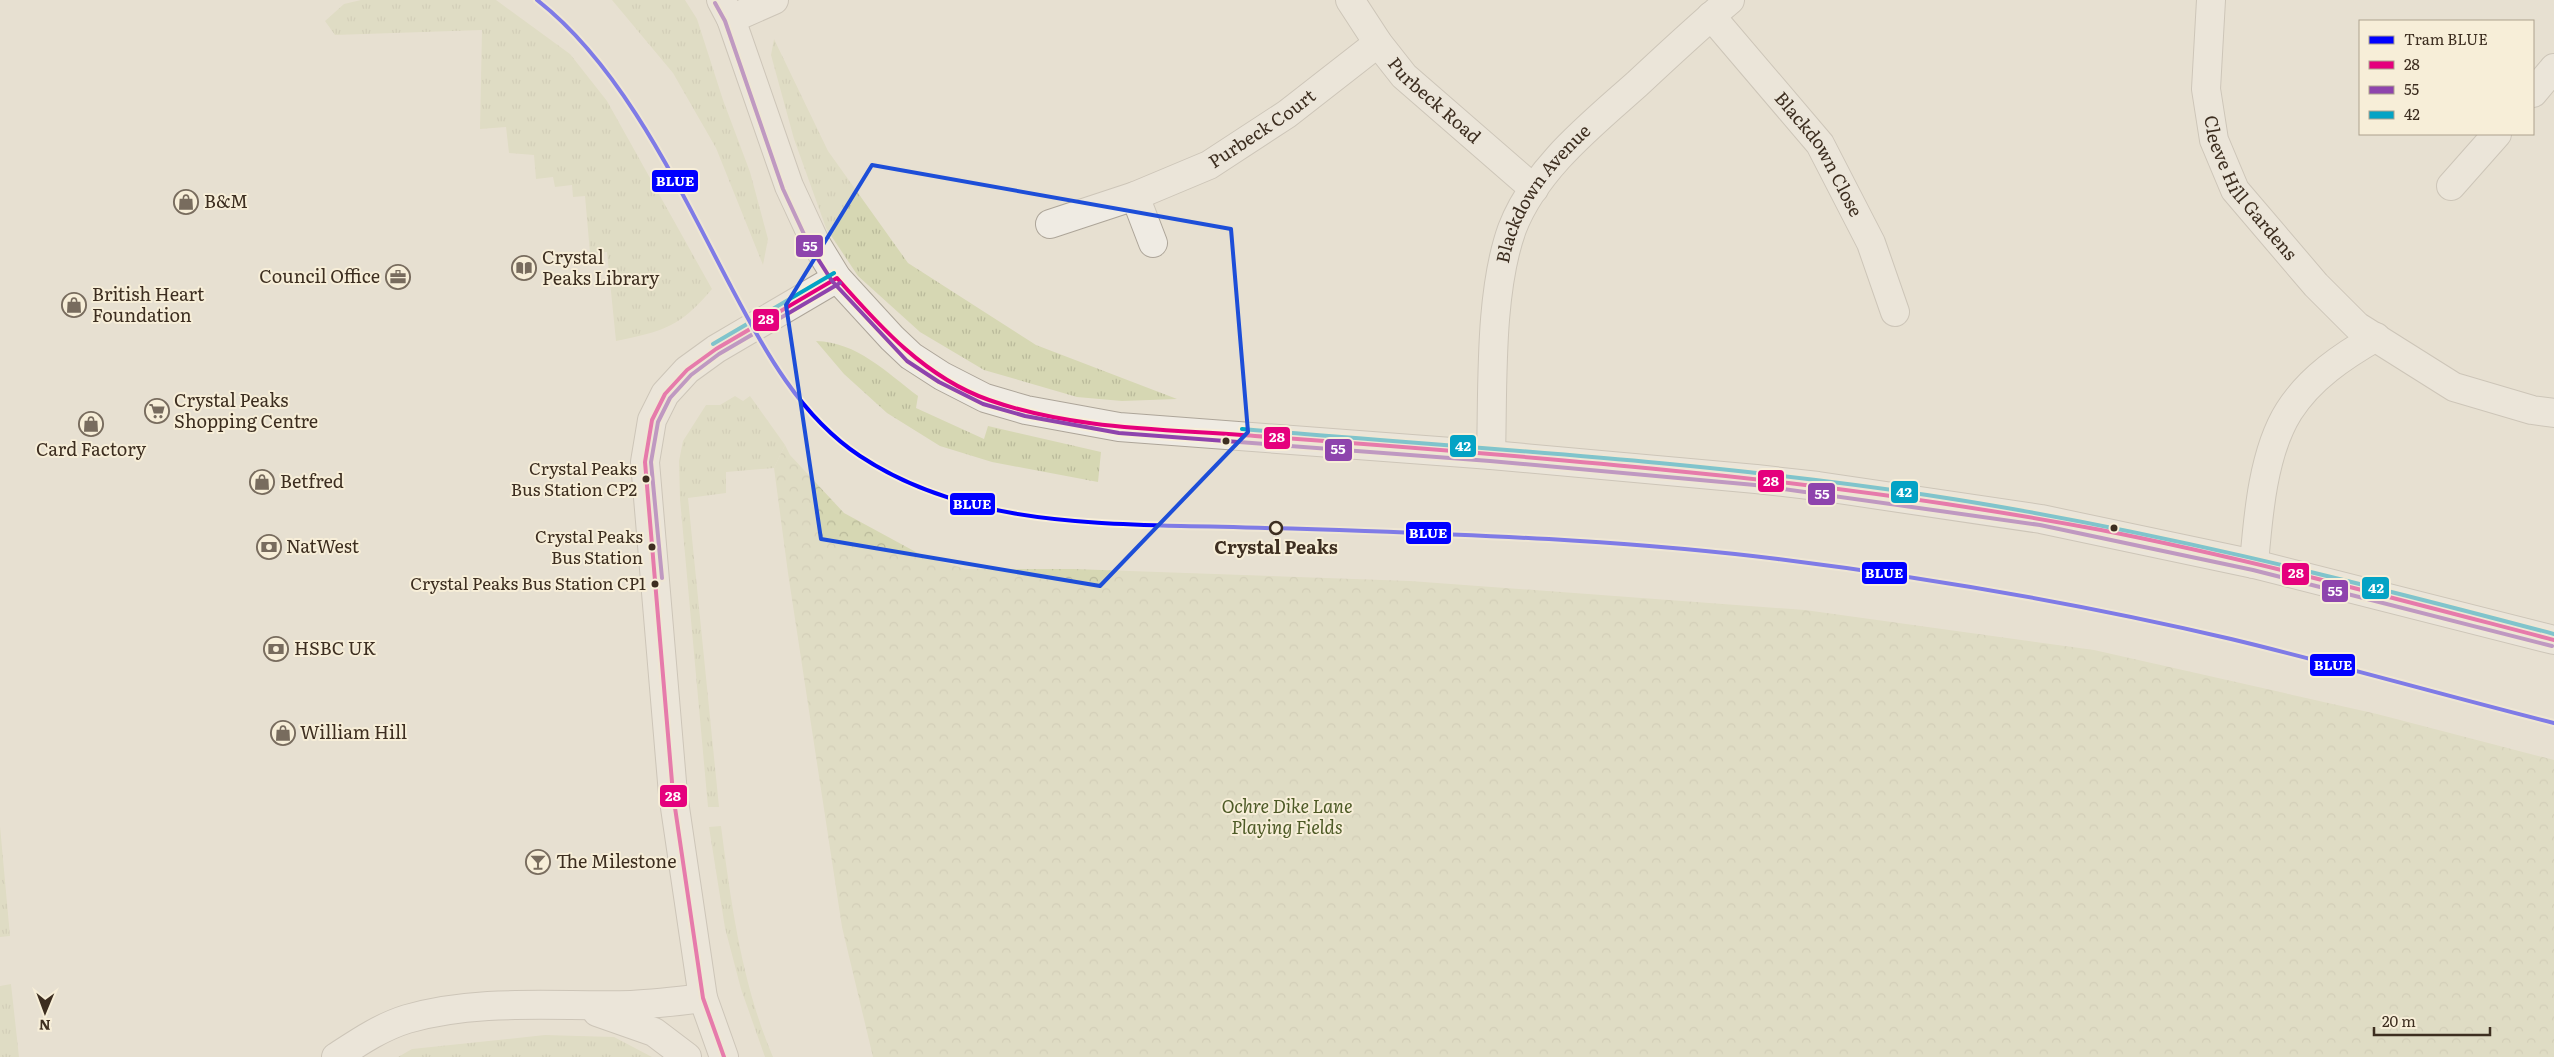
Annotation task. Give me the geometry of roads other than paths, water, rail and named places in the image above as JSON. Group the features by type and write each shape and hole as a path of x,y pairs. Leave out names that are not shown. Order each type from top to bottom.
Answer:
{"street":[{"path":"774,0 726,10 789,186 815,242 838,278 892,338 911,356 942,376 985,398 1026,410 1119,427 1491,455 1818,486 2041,519 2254,564 2554,640"},
{"name":"Purbeck Road","path":"1350,0 1378,43 1404,76 1534,189"},
{"name":"Cleeve Hill Gardens","path":"2211,0 2206,89 2214,140 2235,190 2316,284 2357,326 2454,387 2532,410 2554,413"},
{"name":"Blackdown Avenue","path":"1491,455 1494,341 1501,271 1512,229 1534,189 1576,140 1721,8"},
{"name":"Blackdown Close","path":"1721,8 1820,144 1871,243 1895,312"},
{"name":"Purbeck Court","path":"1050,224 1135,196 1210,165 1287,114 1378,43"},
{"path":"2534,92 2554,68"},
{"path":"2451,186 2496,135"},
{"path":"1135,196 1153,243"},
{"path":"724,1057 703,998 673,794 645,462 652,420 665,394 688,370 716,349 838,278"},
{"path":"2254,564 2263,492 2275,444 2289,412 2312,383 2344,355 2376,337"},
{"path":"336,1057 370,1035 405,1020 441,1010 574,1004 631,1005 703,998"},
{"path":"574,1004 654,1032 687,1057"}],"tram line":[{"name":"BLUE","path":"537,0 568,28 596,59 622,94 669,169 755,331 800,400 818,421 860,456 897,477 935,493 974,505 1015,514 1098,523 1572,540 1727,553 1835,566 2006,593 2175,626 2271,649 2554,723"}],"place":[{"name":"B&M","path":"186,202"},
{"name":"Crystal Peaks Library","path":"524,268"},
{"name":"Council Office","path":"398,277"},
{"name":"British Heart Foundation","path":"74,305"},
{"name":"Crystal Peaks Shopping Centre","path":"157,411"},
{"name":"Card Factory","path":"91,424"},
{"name":"Crystal Peaks Bus Station CP2","path":"646,479"},
{"name":"Betfred","path":"262,482"},
{"name":"Crystal Peaks","path":"1276,528"},
{"name":"NatWest","path":"269,547"},
{"name":"Crystal Peaks Bus Station","path":"652,547"},
{"name":"Crystal Peaks Bus Station CP1","path":"655,584"},
{"name":"HSBC UK","path":"276,649"},
{"name":"William Hill","path":"283,733"},
{"name":"The Milestone","path":"538,862"}],"park label":[{"name":"Ochre Dike Lane Playing Fields","path":"1287,818"}]}
